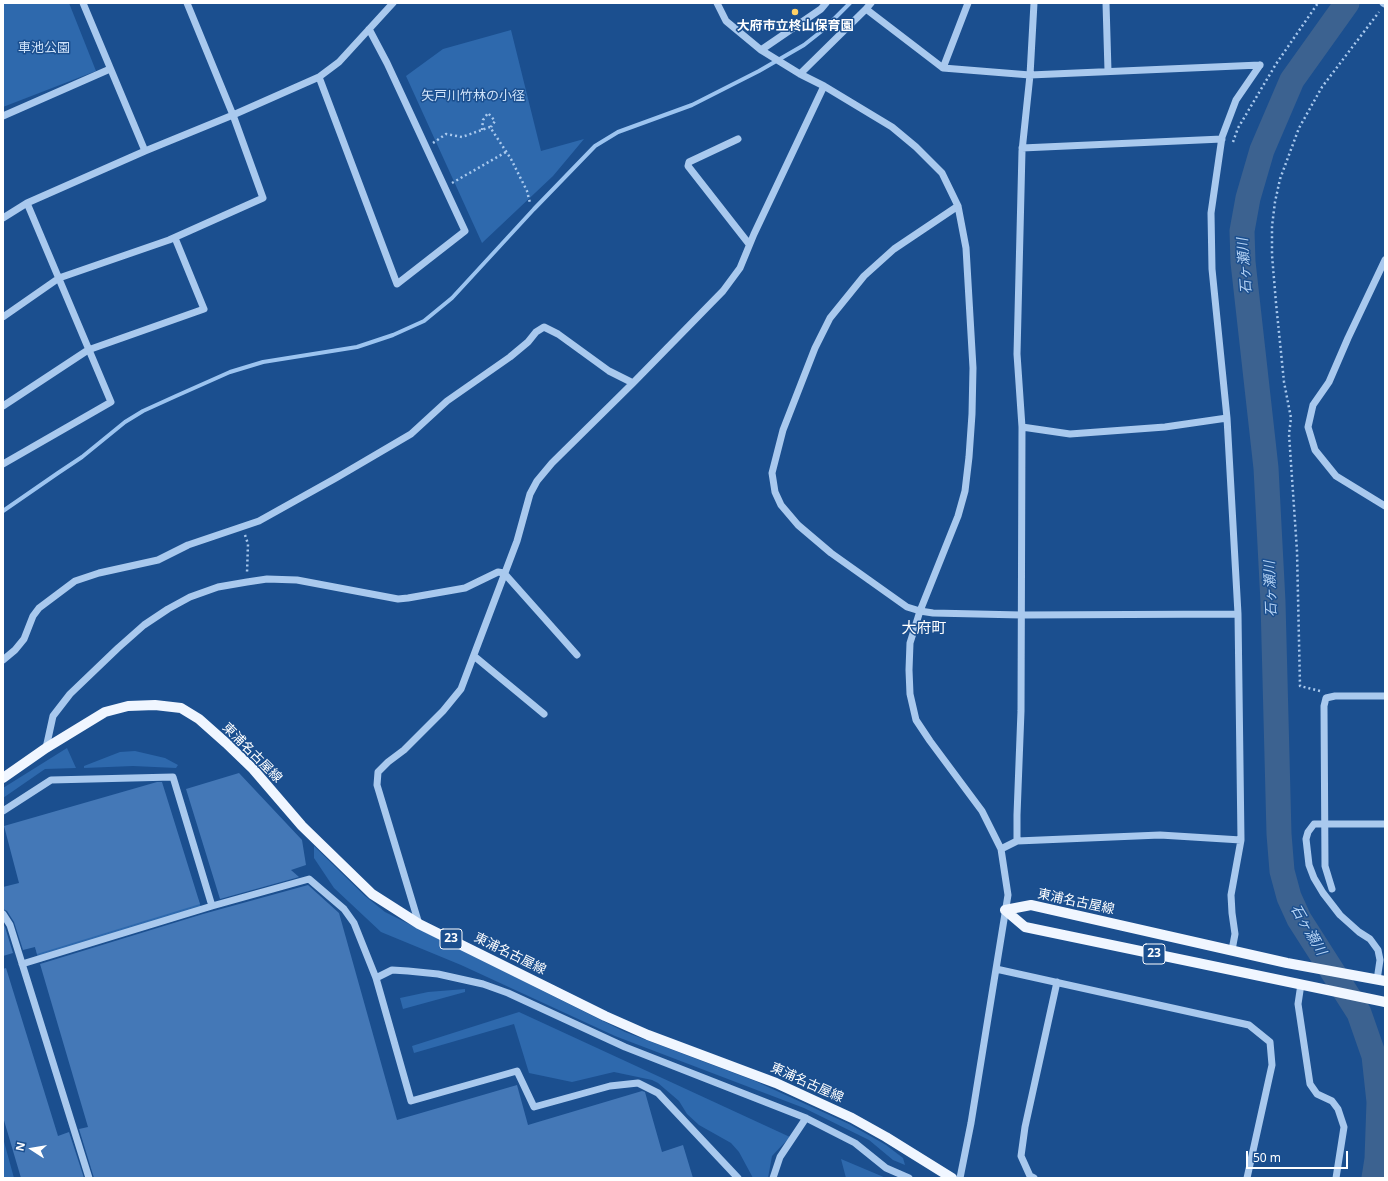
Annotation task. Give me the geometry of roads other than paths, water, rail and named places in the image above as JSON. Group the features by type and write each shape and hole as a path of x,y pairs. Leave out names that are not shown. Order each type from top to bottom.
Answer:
{"main road":[{"name":"東浦名古屋線","path":"3,778 46,748 105,712 128,706 181,708 199,719 226,742 253,769 302,826 372,894 419,924 605,1016 776,1083 852,1118 886,1137 952,1178"},
{"name":"東浦名古屋線","path":"1005,910 1031,905 1287,963 1381,980"},
{"name":"23","path":"1005,910 1025,927 1385,1002"}],"street":[{"path":"83,3 145,150"},
{"path":"3,317 59,278 175,238 263,198 233,115 187,3"},
{"path":"3,218 27,203 145,150 233,115 319,77 339,62 393,3"},
{"path":"717,3 726,21 764,52 892,127 916,147 942,174 958,206 966,248 973,368 969,457 965,491 958,516 920,611 910,643 909,670 910,694 916,720 982,811 1001,849 1008,895 972,1123 960,1178"},
{"path":"764,52 821,9 826,3"},
{"path":"800,74 871,3"},
{"path":"943,68 968,3"},
{"path":"1018,841 1017,816 1021,710 1022,427 1017,354 1022,148 1030,75 1034,3"},
{"path":"1106,3 1108,71"},
{"path":"866,9 943,68 1030,75 1260,66 1236,100 1222,139 1211,213 1210,242 1226,418 1238,614 1241,840 1231,894 1232,913 1236,934 1232,950"},
{"path":"319,77 397,284 465,231 387,63 369,29"},
{"path":"3,116 110,68"},
{"path":"419,924 377,785 378,772 404,750 448,706 461,689 517,541 530,494 536,481 552,463 723,291 740,268 749,244 824,86"},
{"path":"738,139 688,162 688,166 749,244"},
{"path":"1022,148 1222,139"},
{"path":"3,464 111,402 27,203"},
{"path":"958,206 894,250 864,276 830,318 815,348 783,430 772,473 775,492 781,505 798,525 831,552 907,607 920,611 933,613 1021,615 1238,614"},
{"path":"3,406 88,350 204,309 175,238"},
{"path":"1385,260 1329,382 1313,405 1308,427 1315,450 1336,476 1385,506"},
{"path":"3,660 15,650 24,639 33,616 39,608 75,581 99,573 158,560 188,545 259,521 411,434 447,401 510,357 528,342 536,332 544,327 558,334 609,371 633,383"},
{"path":"1022,427 1070,434 1165,427 1226,418"},
{"path":"46,748 53,716 70,694 118,648 144,625 168,609 190,597 218,587 267,579 297,580 398,599 437,594 465,588 498,572 504,573 577,655"},
{"path":"474,656 544,714"},
{"path":"1332,889 1325,866 1324,706 1326,698 1344,695 1385,696"},
{"path":"3,811 51,780 173,777 212,906"},
{"path":"1381,980 1378,950 1370,938 1359,932 1340,915 1323,893 1314,878 1309,865 1306,838 1308,832 1314,824 1385,824"},
{"path":"1001,849 1018,841 1160,835 1241,840"},
{"path":"22,964 308,878 344,909 354,923 376,978 411,1101 516,1071 534,1107 610,1086 638,1083 658,1093 738,1178"},
{"path":"3,914 10,925 89,1178"},
{"path":"996,968 1249,1025 1270,1042 1272,1065 1247,1178"},
{"path":"376,978 392,970 408,970 438,974 483,984 508,993 625,1047 806,1118 855,1143 886,1168 909,1178"},
{"path":"1034,1178 1030,1176 1021,1156 1025,1127 1057,982"},
{"path":"1304,984 1298,1004 1310,1084 1318,1094 1332,1101 1338,1108 1344,1127 1336,1178"},
{"path":"773,1178 780,1157 806,1118"}],"waterway":[{"path":"3,511 82,457 125,422 143,411 176,396 230,372 263,362 357,347 393,335 424,321 452,298 534,209 595,146 618,132 692,105 759,71 804,45 823,30 850,3"},
{"name":"石ヶ瀬川","path":"1347,3 1292,80 1262,150 1248,198 1242,231 1243,262 1266,468 1273,602 1279,834 1282,871 1289,897 1299,919 1359,1013 1374,1056 1379,1102 1377,1159 1374,1178"}],"place":[{"name":"大府市立柊山保育園","path":"795,12"}],"district":[{"name":"大府町","path":"924,629"}],"park label":[{"name":"車池公園","path":"44,48"},
{"name":"矢戸川竹林の小径","path":"473,96"}]}
